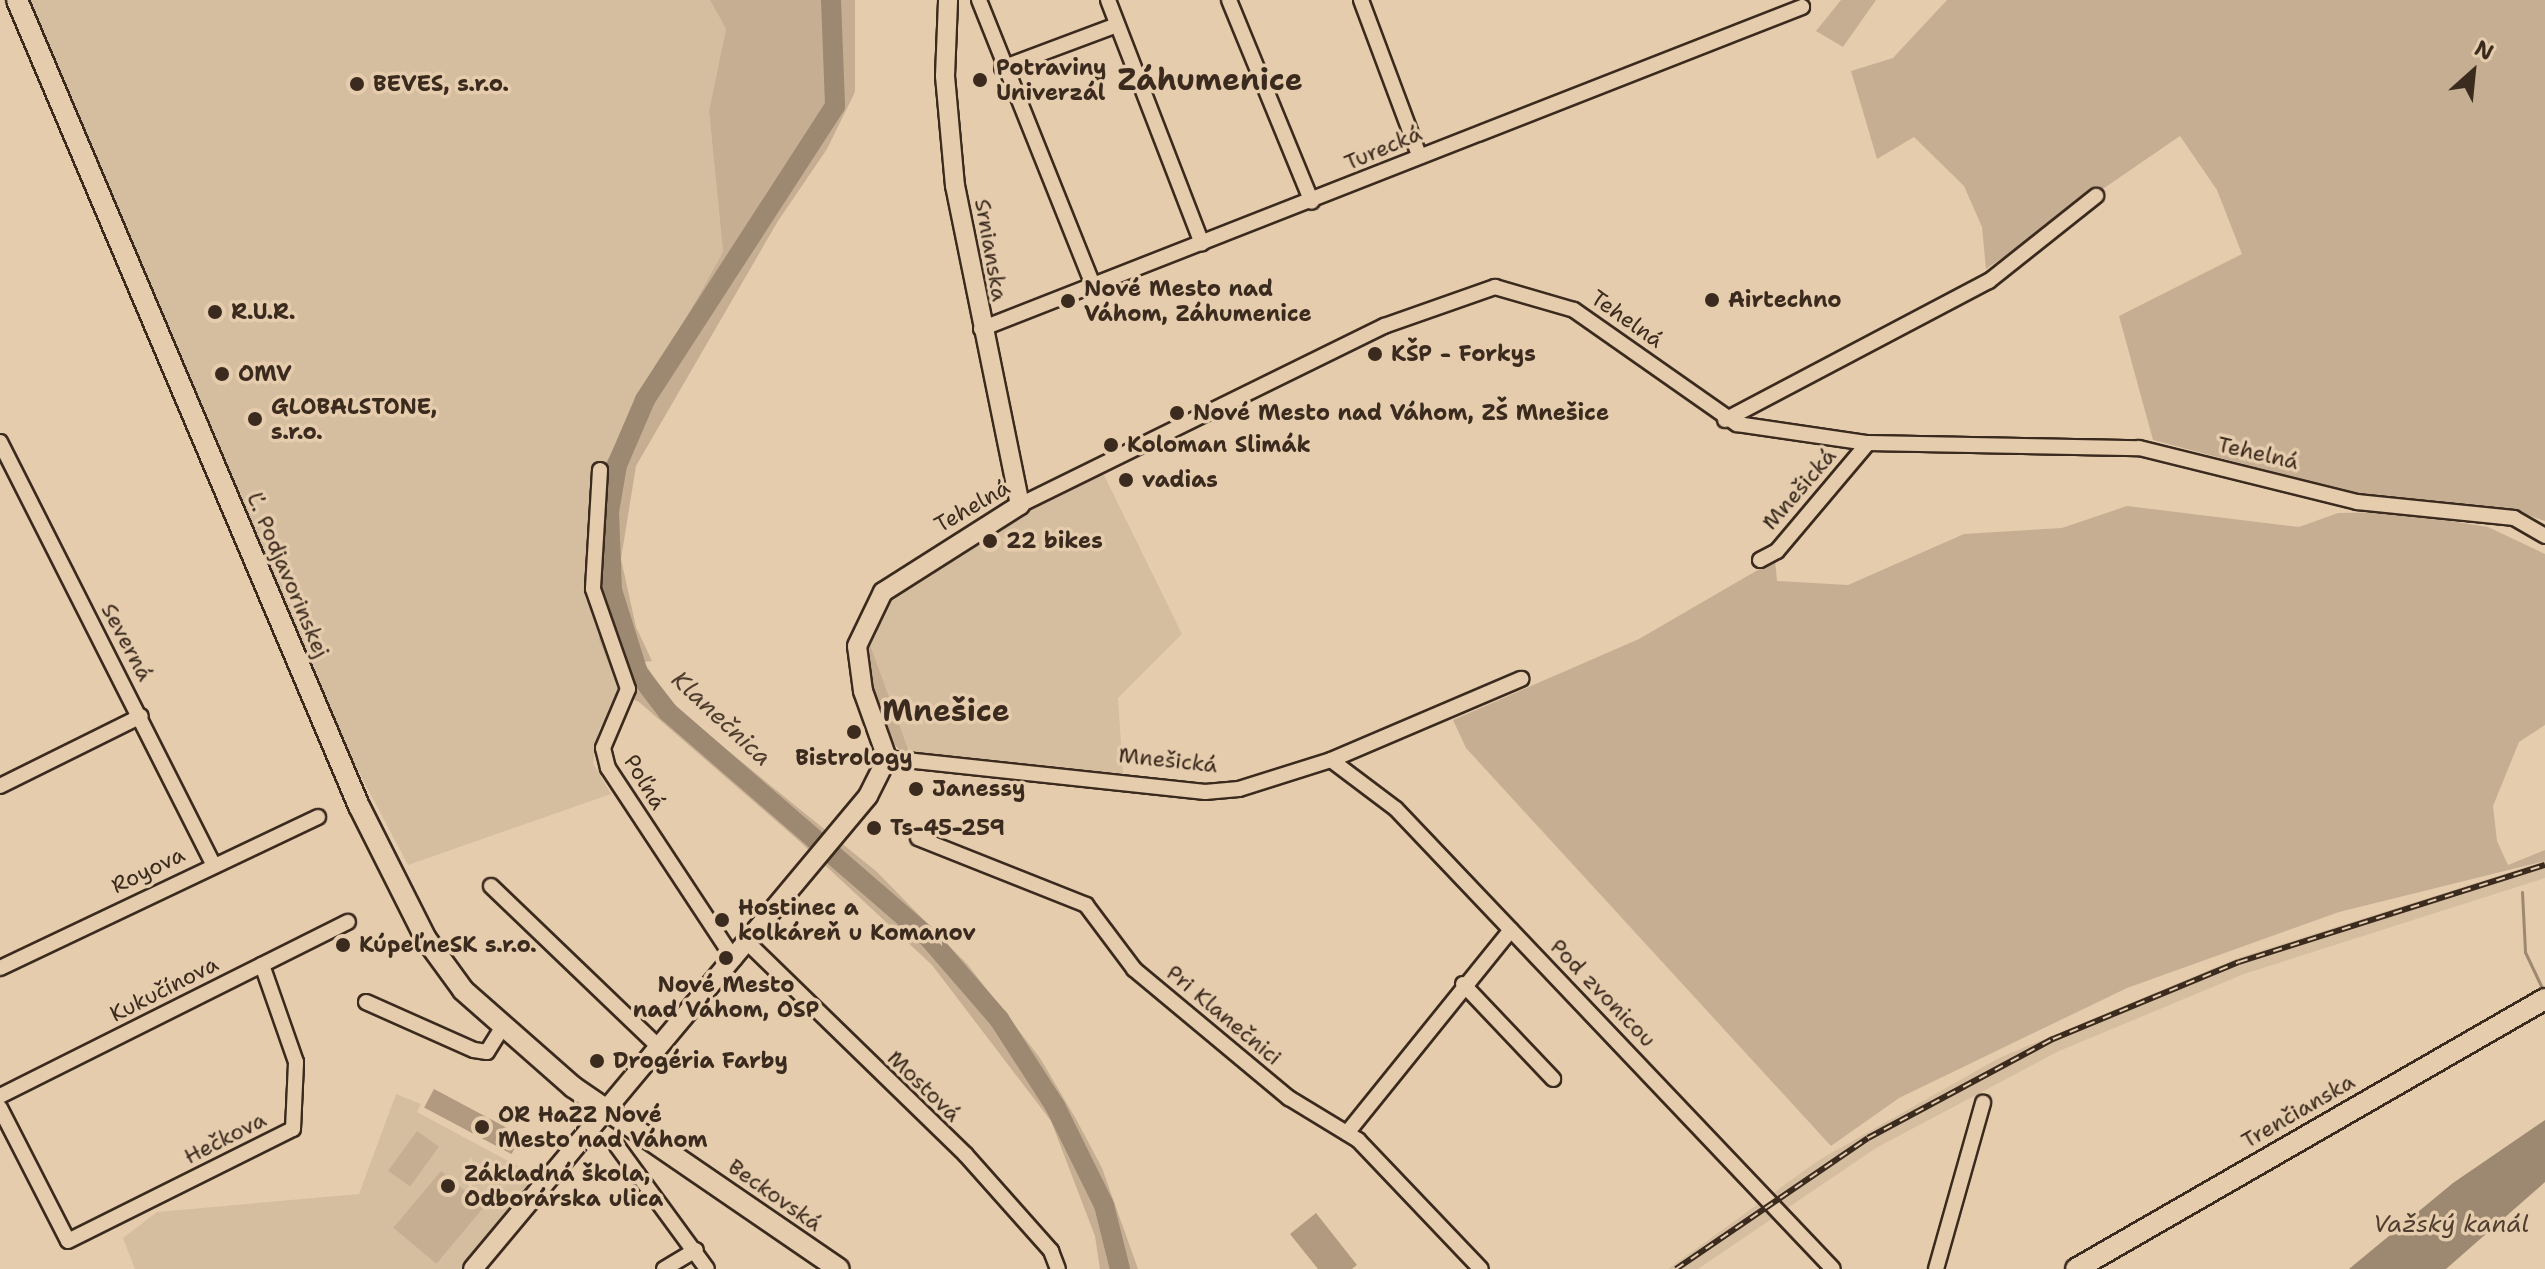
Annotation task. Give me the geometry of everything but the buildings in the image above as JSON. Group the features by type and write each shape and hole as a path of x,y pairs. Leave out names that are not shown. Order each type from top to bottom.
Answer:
{"main road":[{"name":"Ľ. Podjavorinskej","path":"17,0 399,893 463,990 502,1028 603,1107"},
{"name":"Trenčianska","path":"2076,1269 2537,1004"},
{"name":"Beckovská","path":"603,1107 839,1269"}],"street":[{"name":"Srnianska","path":"948,0 949,133 981,329 1020,505"},
{"path":"979,0 1002,68 1094,287"},
{"path":"1108,0 1202,243"},
{"path":"1229,0 1312,202"},
{"path":"1361,0 1419,155"},
{"name":"Turecká","path":"981,329 1312,202 1419,155 1802,7"},
{"path":"1002,68 1117,25"},
{"path":"1725,420 1989,281 2096,196"},
{"name":"Tehelná","path":"887,758 863,691 857,646 865,619 883,592 919,566 1020,505 1384,326 1495,287 1574,310 1725,420 1813,440 2139,448 2357,502 2514,518 2545,536"},
{"name":"Severná","path":"0,442 213,863"},
{"name":"Mnešická","path":"1760,560 1777,551 1868,443"},
{"name":"Poľná","path":"600,470 593,589 628,689 603,748 608,768 734,959"},
{"name":"Mnešická","path":"887,758 1205,792 1239,789 1331,760 1521,679"},
{"path":"0,786 141,716"},
{"path":"473,1269 603,1107 748,943 848,822 887,758"},
{"name":"Pod zvonicou","path":"1331,760 1387,801 1833,1269"},
{"name":"Royova","path":"0,968 213,863 318,817"},
{"name":"Pri Klanečnici","path":"918,838 1086,905 1134,969 1289,1098 1347,1133 1481,1269"},
{"path":"491,886 657,1045"},
{"name":"Kukučínova","path":"0,1096 348,922"},
{"path":"1347,1133 1463,984 1511,930"},
{"name":"Mostová","path":"748,943 965,1154 1051,1251 1058,1269"},
{"name":"Hečkova","path":"0,1108 68,1241 293,1129 296,1062 262,965"},
{"path":"1463,984 1553,1079"},
{"path":"366,1002 474,1050 487,1052 502,1028"},
{"path":"1936,1269 1983,1103"},
{"path":"617,1146 707,1269"},
{"path":"664,1269 696,1250"}],"shaded area":[{"path":"27,0 710,0 726,29 709,111 723,252 606,462 599,640 620,693 599,730 593,763 611,794 408,865 341,738"},
{"path":"710,0 855,0 855,92 827,149 778,221 636,466 621,559 636,627 652,661 644,662 673,706 877,872 968,965 1040,1058 1076,1119 1102,1168 1138,1269 1100,1269 1095,1236 1051,1121 932,965 798,840 639,702 620,693 599,640 606,462 723,252 709,111 726,29"},
{"path":"1841,0 1876,0 1843,47 1816,31"},
{"path":"1947,0 2545,0 2545,521 2515,511 2353,493 2153,440 2119,316 2242,254 2217,190 2180,136 1986,269 1982,227 1964,186 1914,137 1877,159 1851,71 1893,58"},
{"path":"1103,473 1182,634 1118,698 1123,773 1006,769 910,754 869,642 881,611 895,591 1022,508"},
{"path":"2127,506 2299,527 2338,513 2394,512 2488,527 2545,554 2545,725 2519,742 2493,806 2497,841 2508,865 2545,850 2545,861 2339,912 2127,988 1899,1098 1831,1146 1466,748 1453,720 1639,639 1775,560 1777,581 1848,585 1964,534 2062,528"},
{"path":"881,611 869,642 910,754 905,756 886,735 870,692 864,644"},
{"path":"2545,861 2545,878 2244,974 2059,1051 1876,1148 1698,1269 1668,1269 1819,1160 1999,1058 2238,958"},
{"name":"Základná škola, Odborárska ulica","path":"396,1094 421,1104 417,1112 540,1178 466,1269 135,1269 123,1238 157,1212 359,1194"},
{"path":"417,1131 439,1147 410,1187 388,1171"},
{"path":"441,1171 484,1207 436,1264 393,1228"}],"water":[{"name":"Važský kanál","path":"2545,1120 2545,1182 2446,1269 2349,1269 2453,1183"}],"waterway":[{"name":"Klanečnica","path":"831,0 835,106 645,400 617,465 609,512 612,590 638,673 668,712 927,936 999,1019 1055,1106 1104,1205 1120,1269"},
{"path":"2522,892 2525,952 2544,992"}],"railway":[{"path":"1676,1269 1868,1138 2053,1039 2239,962 2545,865"}],"place":[{"name":"Potraviny Univerzál","path":"980,80"},
{"name":"BEVES, s.r.o.","path":"357,84"},
{"name":"Airtechno","path":"1712,300"},
{"name":"Nové Mesto nad Váhom, Záhumenice","path":"1068,301"},
{"name":"R.U.R.","path":"215,312"},
{"name":"KŠP - Forkys","path":"1375,354"},
{"name":"OMV","path":"222,374"},
{"name":"Nové Mesto nad Váhom, ZŠ Mnešice","path":"1177,413"},
{"name":"GLOBALSTONE, s.r.o.","path":"255,419"},
{"name":"Koloman Slimák","path":"1111,445"},
{"name":"vadias","path":"1126,480"},
{"name":"22 bikes","path":"990,541"},
{"name":"Bistrology","path":"854,732"},
{"name":"Janessy","path":"916,789"},
{"name":"Ts-45-259","path":"874,828"},
{"name":"Hostinec a kolkáreň u Komanov","path":"722,920"},
{"name":"KúpeľneSK s.r.o.","path":"343,945"},
{"name":"Nové Mesto nad Váhom, OSP","path":"726,958"},
{"name":"Drogéria Farby","path":"597,1061"},
{"name":"OR HaZZ Nové Mesto nad Váhom","path":"482,1127"},
{"name":"Základná škola, Odborárska ulica","path":"448,1186"}],"district":[{"name":"Záhumenice","path":"1210,80"},
{"name":"Mnešice","path":"946,711"}]}
